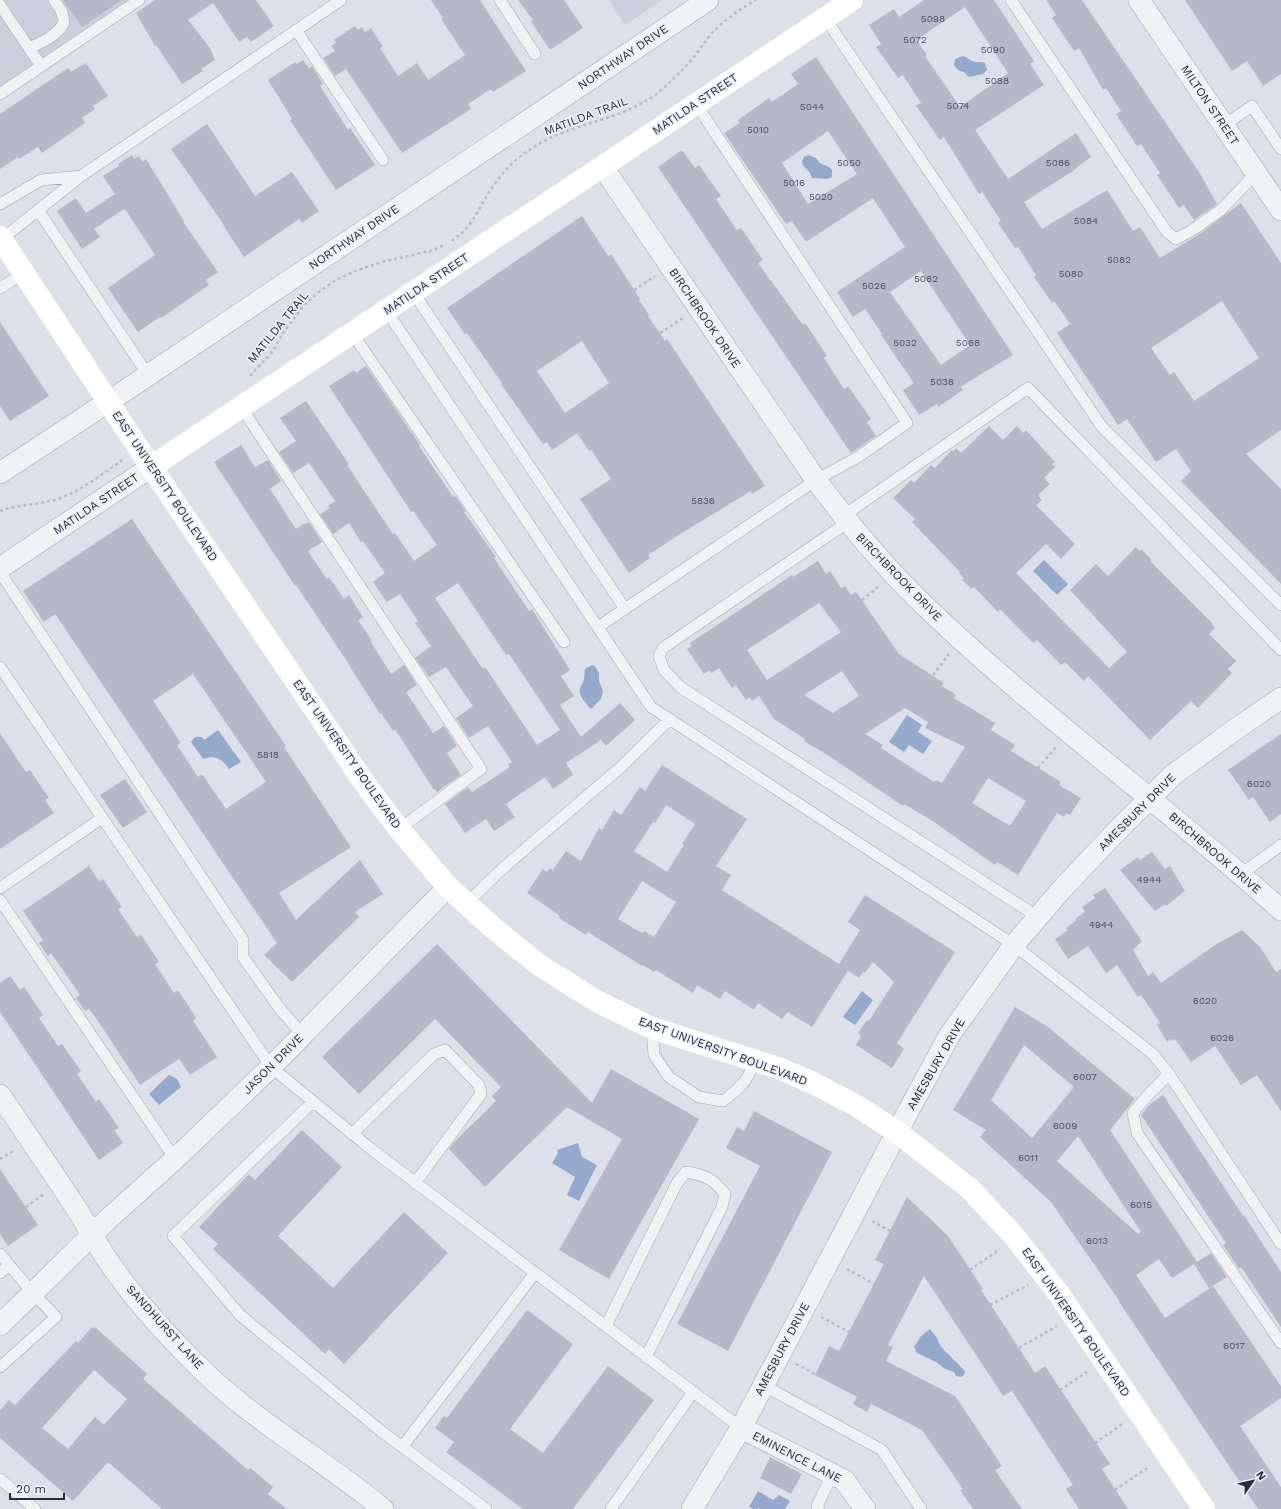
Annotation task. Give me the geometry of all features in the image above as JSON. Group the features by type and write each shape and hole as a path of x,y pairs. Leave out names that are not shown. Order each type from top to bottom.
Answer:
{"street":[{"name":"NORTHWAY DRIVE","path":"0,473 148,376 708,0"},
{"name":"MATILDA STREET","path":"0,568 852,0"},
{"name":"MILTON STREET","path":"1139,0 1281,210"},
{"name":"BIRCHBROOK DRIVE","path":"602,166 816,480 845,519 923,605 1024,694 1241,874 1281,910"},
{"name":"EAST UNIVERSITY BOULEVARD","path":"3,245 24,273 108,402 368,788 399,829 448,887 466,904 540,965 598,1002 652,1028 755,1060 811,1082 857,1106 897,1132 968,1188 1015,1237 1059,1294 1204,1509"},
{"name":"AMESBURY DRIVE","path":"692,1509 741,1428 949,1036 1014,945 1113,835 1173,775 1281,698"},
{"name":"JASON DRIVE","path":"92,1236 107,1220 175,1159 271,1066 448,887"},
{"name":"SANDHURST LANE","path":"0,1095 76,1207 109,1263 136,1297 196,1364 240,1404 383,1509"},
{"path":"0,1325 92,1236"},
{"name":"EMINENCE LANE","path":"741,1428 844,1480 866,1509"}],"lane":[{"path":"30,48 42,43 59,31 64,23 62,12 54,0"},
{"path":"0,94 139,0"},
{"path":"3,245 38,210 81,176 341,0"},
{"path":"500,0 535,54"},
{"path":"1011,0 1167,232 1176,239 1194,229 1222,209 1256,173"},
{"path":"0,5 41,66"},
{"path":"825,18 1102,427 1281,605"},
{"path":"296,30 383,160"},
{"path":"598,627 816,480 858,458 907,423 696,104"},
{"path":"1224,125 1252,106 1281,149"},
{"path":"0,204 41,180 81,176"},
{"path":"38,210 148,376"},
{"path":"0,288 24,273"},
{"path":"413,292 626,609"},
{"path":"386,310 651,707 1014,945 1153,1054 1169,1074 1281,1244"},
{"path":"352,333 564,642"},
{"path":"1038,917 680,687 664,670 659,656 664,648 1028,388 1281,650"},
{"path":"241,407 481,769 399,829"},
{"path":"0,572 243,940 243,957 280,1009 302,1034"},
{"path":"0,667 271,1066 352,1134 415,1183 741,1428"},
{"path":"466,904 502,869 622,766 670,719"},
{"path":"0,888 102,818"},
{"path":"1241,874 1281,845"},
{"path":"0,900 175,1159"},
{"path":"652,1028 654,1055 669,1077 699,1097 723,1101 742,1086 750,1074 755,1060"},
{"path":"352,1134 434,1054 446,1050 479,1085 481,1094 415,1183"},
{"path":"1169,1074 1146,1096 1133,1113 1138,1133 1281,1343"},
{"path":"314,1102 173,1236 240,1315 381,1431 486,1509"},
{"path":"606,1326 677,1183 686,1172 701,1174 715,1182 725,1194 722,1207 646,1357"},
{"path":"0,1254 33,1294 56,1317 0,1367"},
{"path":"0,1273 9,1265"},
{"path":"402,1447 535,1273"},
{"path":"763,1385 882,1450 921,1509"},
{"path":"611,1509 693,1392"},
{"path":"819,1509 817,1506 832,1475"},
{"path":"0,1479 35,1509"}],"path":[{"name":"MATILDA TRAIL","path":"247,378 273,351 287,327 300,310 315,295 334,281 355,271 382,262 434,250 450,243 467,227 492,187 510,166 527,151 548,138 569,129 611,117 632,109 654,95 674,79 692,59 713,31 756,0"},
{"path":"634,290 658,274"},
{"path":"660,334 687,316"},
{"path":"0,511 9,508 57,500 74,492 122,460"},
{"path":"862,600 882,584"},
{"path":"933,675 950,651"},
{"path":"1038,768 1060,742"},
{"path":"0,1159 17,1148"},
{"path":"26,1207 46,1193"},
{"path":"868,1219 890,1231"},
{"path":"970,1270 1000,1249"},
{"path":"843,1266 874,1284"},
{"path":"990,1305 1029,1285"},
{"path":"818,1314 849,1332"},
{"path":"1019,1348 1057,1326"},
{"path":"792,1362 815,1374"},
{"path":"1060,1390 1087,1372"},
{"path":"1095,1443 1122,1424"},
{"path":"1115,1490 1150,1466"}],"shaded area":[{"path":"0,0 129,0 0,87"},
{"path":"609,0 662,0 625,25"}],"water":[{"path":"963,56 974,62 985,63 987,70 983,74 969,77 964,72 958,70 954,65 955,59"},
{"path":"808,155 816,158 820,163 830,168 832,170 832,177 827,179 812,178 802,164 804,157"},
{"path":"1044,560 1068,584 1057,595 1033,571"},
{"path":"592,665 595,666 599,673 599,681 603,691 601,699 591,709 582,698 580,688 584,680 585,669"},
{"path":"907,715 922,725 918,732 932,741 923,754 909,745 904,752 889,742"},
{"path":"218,730 241,762 229,769 218,759 211,757 203,759 191,742 195,737 202,737 204,740"},
{"path":"862,991 873,1000 855,1025 843,1017"},
{"path":"169,1075 177,1079 181,1087 159,1105 149,1094"},
{"path":"578,1143 582,1157 597,1165 579,1201 567,1195 575,1177 552,1163 558,1153 557,1150"},
{"path":"930,1329 937,1338 941,1347 963,1369 965,1372 964,1375 961,1377 956,1376 954,1372 945,1369 936,1362 917,1353 914,1347 921,1336"},
{"path":"758,1491 773,1500 779,1495 790,1501 785,1509 753,1509 749,1507"}],"building":[{"path":"63,0 122,0 82,27"},
{"path":"155,0 256,0 274,26 251,42 247,37 239,42 213,3 188,20 210,48 215,60 201,69 203,71 182,84 156,45 155,46 136,13"},
{"path":"431,0 480,0 526,71 493,92 491,89 468,104 471,109 402,153 346,69 335,76 323,58 335,51 331,46 336,43 334,40 355,26 358,30 362,27 365,32 371,28 383,47 380,48 398,76 417,63 428,80 465,55 441,19 443,18"},
{"path":"518,0 564,0 583,28 550,50 531,21 533,20"},
{"path":"924,0 994,0 1034,61 1030,64 1044,85 975,130 1008,179 1076,133 1091,157 1076,169 1024,202 1042,229 1107,190 1133,231 1140,227 1160,258 1198,235 1241,203 1281,263 1281,430 1246,454 1281,489 1281,584 1181,481 1191,471 1176,449 1156,462 1127,419 1118,425 1057,333 1070,324 1054,301 1052,303 1034,277 1036,275 1018,247 1015,248 998,223 1001,221 982,192 979,194 944,137 940,140 916,106 921,103 903,75 898,78 876,47 881,44 869,25 894,9 899,17","holes":["965,7 1008,73 960,107 925,56 927,55 916,40","1222,301 1259,358 1194,401 1174,372 1170,375 1151,348"]},
{"path":"1046,0 1082,0 1199,172 1217,204 1194,220 1184,205 1179,208 1157,175 1160,173 1141,144 1137,146 1116,114 1121,111 1106,88 1103,90 1079,48 1074,51 1052,18 1056,15"},
{"path":"1185,0 1281,0 1281,74 1263,86 1247,61 1232,71"},
{"path":"816,57 1013,355 960,387 963,390 938,407 937,404 919,415 903,390 914,383 881,335 882,334 865,309 853,317 837,292 905,247 873,198 806,242 792,221 786,224 724,133 740,123 738,120 769,98 772,102 798,84 791,74","holes":["828,131 857,174 808,204 782,163","921,271 970,345 941,365 890,292"]},
{"path":"303,60 309,68 312,66 323,84 320,86 348,130 350,128 375,165 336,190 290,120 292,119 268,80 295,62 297,64"},
{"path":"86,63 108,96 93,106 95,109 82,118 85,123 42,153 38,147 19,159 18,157 0,169 0,114 68,68 71,72"},
{"path":"207,124 255,196 292,172 319,211 302,223 299,219 244,257 224,225 171,149"},
{"path":"682,150 695,168 699,165 721,196 716,199 737,230 741,228 763,260 758,263 803,325 805,323 827,356 824,358 844,389 848,386 871,419 867,422 876,436 851,453 658,167"},
{"path":"132,155 134,159 139,156 142,162 146,159 184,221 183,222 218,272 206,280 209,285 138,332 108,288 155,255 127,212 124,209 94,229 100,237 82,249 57,211 76,198 86,213 115,194 103,176 119,166 118,164"},
{"path":"582,216 608,256 611,254 640,299 639,300 649,315 648,316 665,341 667,339 765,486 752,494 751,491 677,536 648,555 650,558 629,573 580,499 611,479 577,433 552,450 547,442 543,444 467,333 465,334 447,308","holes":["582,341 609,383 565,413 537,371"]},
{"path":"0,322 49,396 10,421 0,406"},
{"path":"366,366 420,445 419,446 453,497 455,496 466,511 464,512 496,557 494,558 529,611 532,609 570,670 561,676 574,696 560,705 581,737 620,703 635,720 606,746 601,740 566,763 573,775 553,789 545,777 506,804 515,817 494,831 486,819 465,833 445,804 468,787 472,792 510,767 508,764 512,762 488,726 469,738 456,718 473,706 446,667 429,677 415,658 431,646 415,623 418,621 400,594 387,602 386,601 373,582 385,573 363,541 361,542 349,523 333,534 320,514 330,508 328,506 335,501 309,463 293,473 279,452 296,441 280,418 306,401 349,464 347,465 393,534 395,533 414,561 437,545 413,511 411,512 329,386 354,370 356,373","holes":["458,583 506,655 509,654 560,730 537,745 485,667 483,669 435,598"]},
{"path":"989,426 1003,440 1017,426 1023,433 1026,430 1055,462 1052,464 1055,467 1044,478 1050,484 1038,495 1042,500 1036,505 1075,544 1061,559 1046,544 1016,573 1109,668 1127,652 1070,590 1096,564 1108,576 1136,547 1140,551 1141,549 1151,559 1150,561 1213,624 1212,625 1215,628 1209,634 1236,661 1228,669 1232,673 1198,708 1191,701 1150,740 1088,676 1084,681 1065,662 1061,665 1037,640 1033,643 1000,609 998,612 974,587 972,589 962,580 964,578 959,573 960,572 912,522 915,519 893,498 911,480 914,483 931,465 935,468 952,450 954,451 956,448 961,453"},
{"path":"241,445 255,467 268,460 281,481 270,489 296,529 309,522 322,542 308,551 327,579 329,577 344,599 349,595 363,617 358,620 391,674 404,665 417,685 406,692 433,733 444,726 457,746 447,753 461,775 437,792 435,789 434,790 395,729 393,731 381,713 380,714 351,667 296,585 295,586 214,462"},
{"path":"132,519 286,746 284,747 351,847 279,893 296,920 360,860 383,894 355,912 359,917 292,982 264,955 277,943 55,614 44,622 23,591","holes":["193,674 266,782 226,809 202,774 198,777 177,745 181,743 153,701"]},
{"path":"818,561 826,574 830,571 841,588 845,586 851,595 856,592 899,654 944,683 942,686 956,695 954,698 995,723 991,730 1015,745 1011,751 1061,782 1059,785 1081,798 1070,815 1066,813 1064,817 1057,813 1018,875 997,862 995,865 931,820 904,804 903,806 804,741 805,739 774,719 759,696 752,701 750,697 746,700 736,685 732,688 719,668 712,673 710,670 704,674 687,649 692,646 690,643 792,575 793,577","holes":["819,603 841,632 767,680 747,650","842,671 859,696 833,713 804,695","905,708 928,722 925,728 965,747 942,783 936,780 934,782 881,748 883,745 865,734","988,778 1026,801 1010,826 972,803"]},
{"path":"0,733 26,772 30,770 49,798 45,800 54,813 0,849"},
{"path":"1281,734 1281,814 1270,822 1253,797 1249,800 1228,770"},
{"path":"662,765 747,819 716,866 731,875 722,890 839,964 860,930 848,922 865,895 955,952 897,1043 904,1049 892,1068 856,1045 861,1036 858,1033 867,1020 869,1021 894,982 873,962 865,973 863,972 859,978 848,971 812,1027 788,1012 782,1019 758,1003 754,1010 725,991 720,999 697,985 693,993 656,970 654,972 643,965 642,966 588,932 586,935 559,918 560,916 527,893 543,869 547,872 550,868 553,870 566,851 581,861 599,828 602,830 614,810 621,815 640,787 645,791","holes":["666,805 695,824 667,872 634,851 653,822 655,823","642,881 676,902 654,937 644,931 642,933 618,919"]},
{"path":"125,779 147,812 123,828 100,795"},
{"path":"1152,852 1165,869 1170,866 1185,891 1166,906 1165,904 1155,911 1120,870 1138,857 1140,860"},
{"path":"89,866 99,881 103,879 122,907 118,909 137,937 141,935 159,962 155,964 174,993 178,990 196,1018 193,1021 217,1057 190,1075 179,1059 140,1085 98,1021 89,1009 85,1011 76,998 80,995 51,953 48,956 39,943 43,940 23,911"},
{"path":"1105,888 1142,941 1133,950 1148,976 1153,972 1161,983 1215,945 1242,930 1260,947 1276,972 1281,969 1281,1111 1257,1075 1241,1085 1215,1046 1191,1062 1175,1039 1172,1041 1171,1039 1167,1042 1157,1025 1160,1023 1141,995 1138,997 1117,965 1106,973 1088,946 1068,959 1055,939 1068,930 1066,928 1085,912 1082,907 1095,898 1093,895"},
{"path":"437,944 592,1103 611,1069 699,1119 609,1279 559,1250 622,1139 567,1107 485,1187 449,1149 454,1142 496,1101 492,1096 501,1087 435,1019 359,1094 322,1057"},
{"path":"10,976 20,990 24,987 43,1015 39,1018 58,1046 62,1044 81,1071 77,1074 96,1102 99,1099 119,1128 114,1130 123,1143 99,1160 0,1012 0,983"},
{"path":"1015,1007 1048,1027 1135,1099 1110,1130 1197,1262 1172,1278 1159,1259 1136,1275 1165,1318 1213,1286 1281,1386 1281,1398 1240,1426 1281,1487 1281,1509 1258,1509 1120,1302 1051,1202 980,1137 986,1130 953,1110","holes":["1024,1045 1074,1087 1032,1138 991,1100","1078,1136 1141,1232 1138,1234 1057,1161"]},
{"path":"1163,1095 1281,1272 1281,1327 1241,1267 1239,1269 1223,1245 1226,1243 1141,1115 1150,1104"},
{"path":"754,1111 832,1152 728,1351 677,1324 760,1166 726,1148 737,1127 744,1131"},
{"path":"302,1130 342,1167 278,1236 333,1288 404,1212 448,1253 344,1364 329,1349 325,1354 213,1249 218,1244 199,1227 249,1174 255,1180"},
{"path":"0,1169 38,1225 8,1246 0,1234"},
{"path":"907,1197 948,1236 1035,1373 1045,1366 1110,1464 1102,1469 1128,1509 1079,1509 1066,1489 1073,1485 1012,1391 1003,1396 924,1276 888,1345 893,1347 886,1361 955,1396 1002,1466 995,1470 1022,1509 973,1509 960,1490 963,1489 922,1430 871,1404 867,1412 853,1404 857,1397 815,1375 829,1346 839,1351 884,1264 875,1260"},
{"path":"1211,1253 1227,1277 1209,1288 1194,1264"},
{"path":"527,1310 573,1344 510,1429 543,1453 608,1366 654,1400 573,1509 523,1509 446,1452 454,1442 435,1428 444,1416 447,1418"},
{"path":"92,1327 94,1329 95,1327 147,1374 143,1379 248,1470 250,1468 273,1487 268,1494 287,1509 162,1509 108,1462 73,1501 0,1438 0,1411 9,1400 15,1405 76,1341 78,1343","holes":["94,1370 127,1399 104,1425 95,1417 68,1449 42,1428"]},
{"path":"770,1457 802,1474 791,1494 760,1478"}]}
